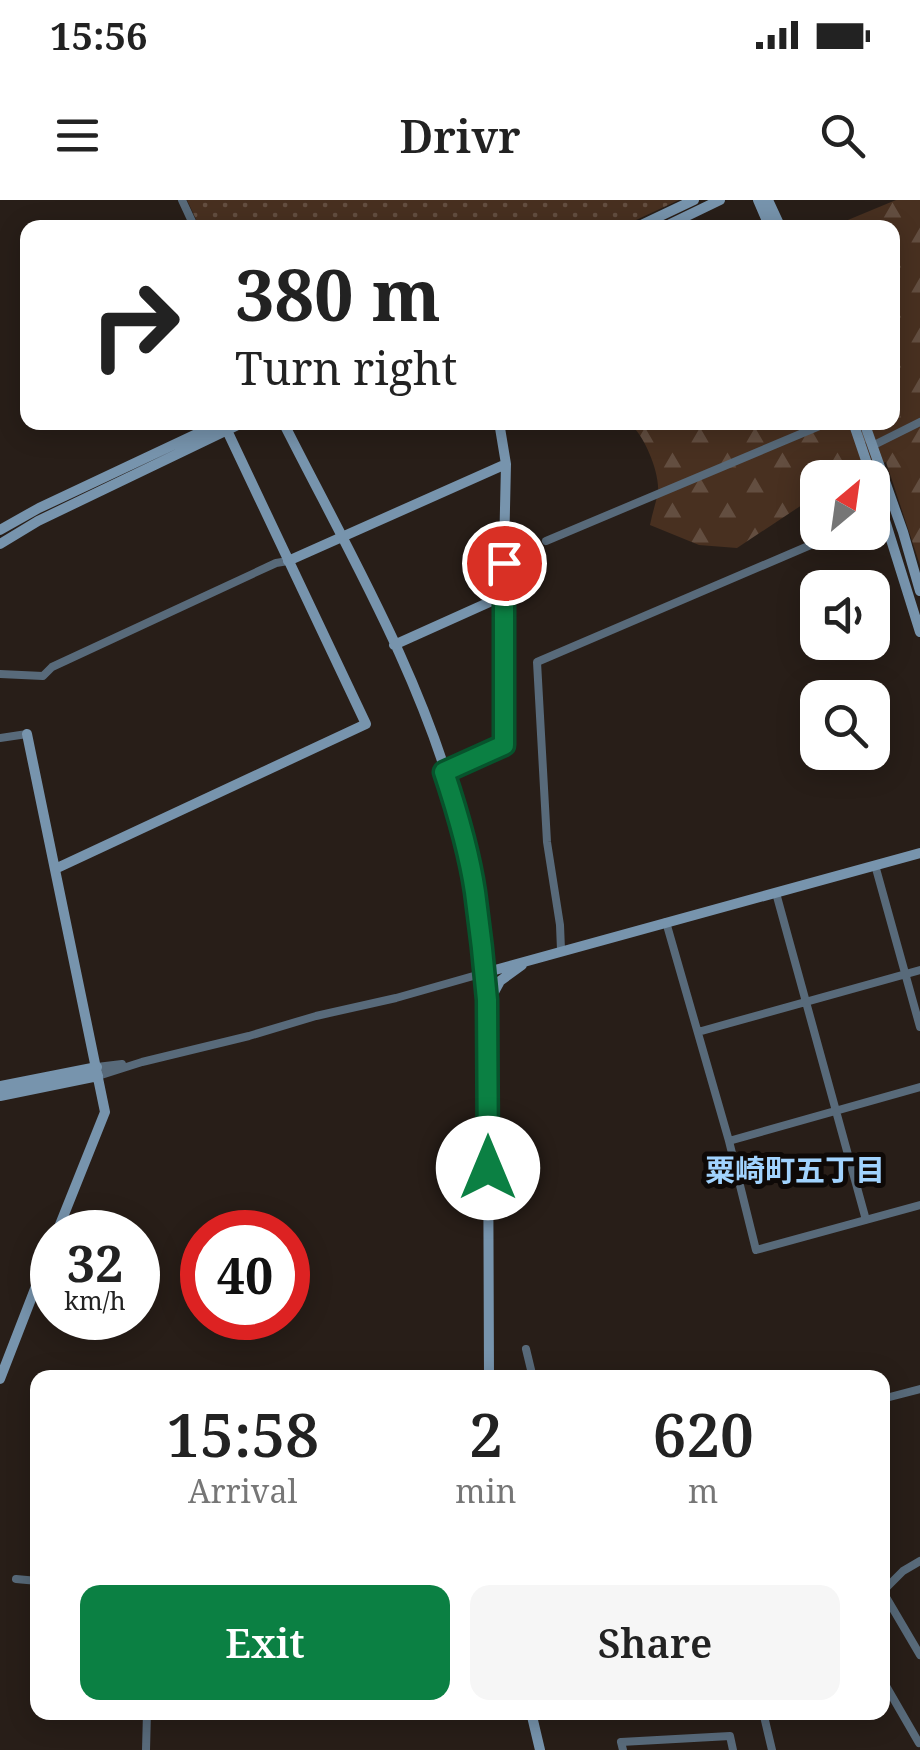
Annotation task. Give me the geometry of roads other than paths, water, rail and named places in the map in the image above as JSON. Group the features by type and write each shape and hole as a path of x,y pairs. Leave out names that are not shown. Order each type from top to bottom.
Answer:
{"street":[{"path":"652,220 694,200"},
{"path":"679,220 720,200"},
{"path":"874,445 920,422"},
{"path":"0,530 38,508 213,430"},
{"path":"0,544 214,430"},
{"path":"54,869 366,724 226,430"},
{"path":"288,430 418,699 457,813 475,888 487,1005 489,1370"},
{"path":"444,772 504,745 506,464 500,430"},
{"path":"546,542 810,430"},
{"path":"856,430 866,460"},
{"path":"867,430 920,591"},
{"path":"0,674 43,676 52,667 276,563 506,464"},
{"path":"890,536 920,632"},
{"path":"562,950 547,842 537,662 800,550"},
{"path":"394,645 503,596"},
{"path":"0,738 27,734 106,1112 66,1210"},
{"path":"0,1096 396,998 920,853"},
{"path":"875,865 920,1027"},
{"path":"776,893 866,1220"},
{"path":"666,922 756,1250 920,1205"},
{"path":"487,1005 500,981 526,961"},
{"path":"698,1032 920,970"},
{"path":"0,1086 98,1072"},
{"path":"729,1141 920,1087"},
{"path":"0,1379 30,1301"},
{"path":"526,1349 531,1370"},
{"path":"890,1397 920,1389"},
{"path":"890,1585 904,1570 919,1563"},
{"path":"16,1579 30,1580"},
{"path":"890,1604 920,1655"},
{"path":"890,1692 920,1743 911,1750"},
{"path":"146,1750 147,1720"},
{"path":"533,1720 540,1750"},
{"path":"765,1720 772,1750"},
{"path":"623,1750 621,1742 730,1736 732,1750"}],"district":[{"name":"粟崎町五丁目","path":"795,1169"}]}
